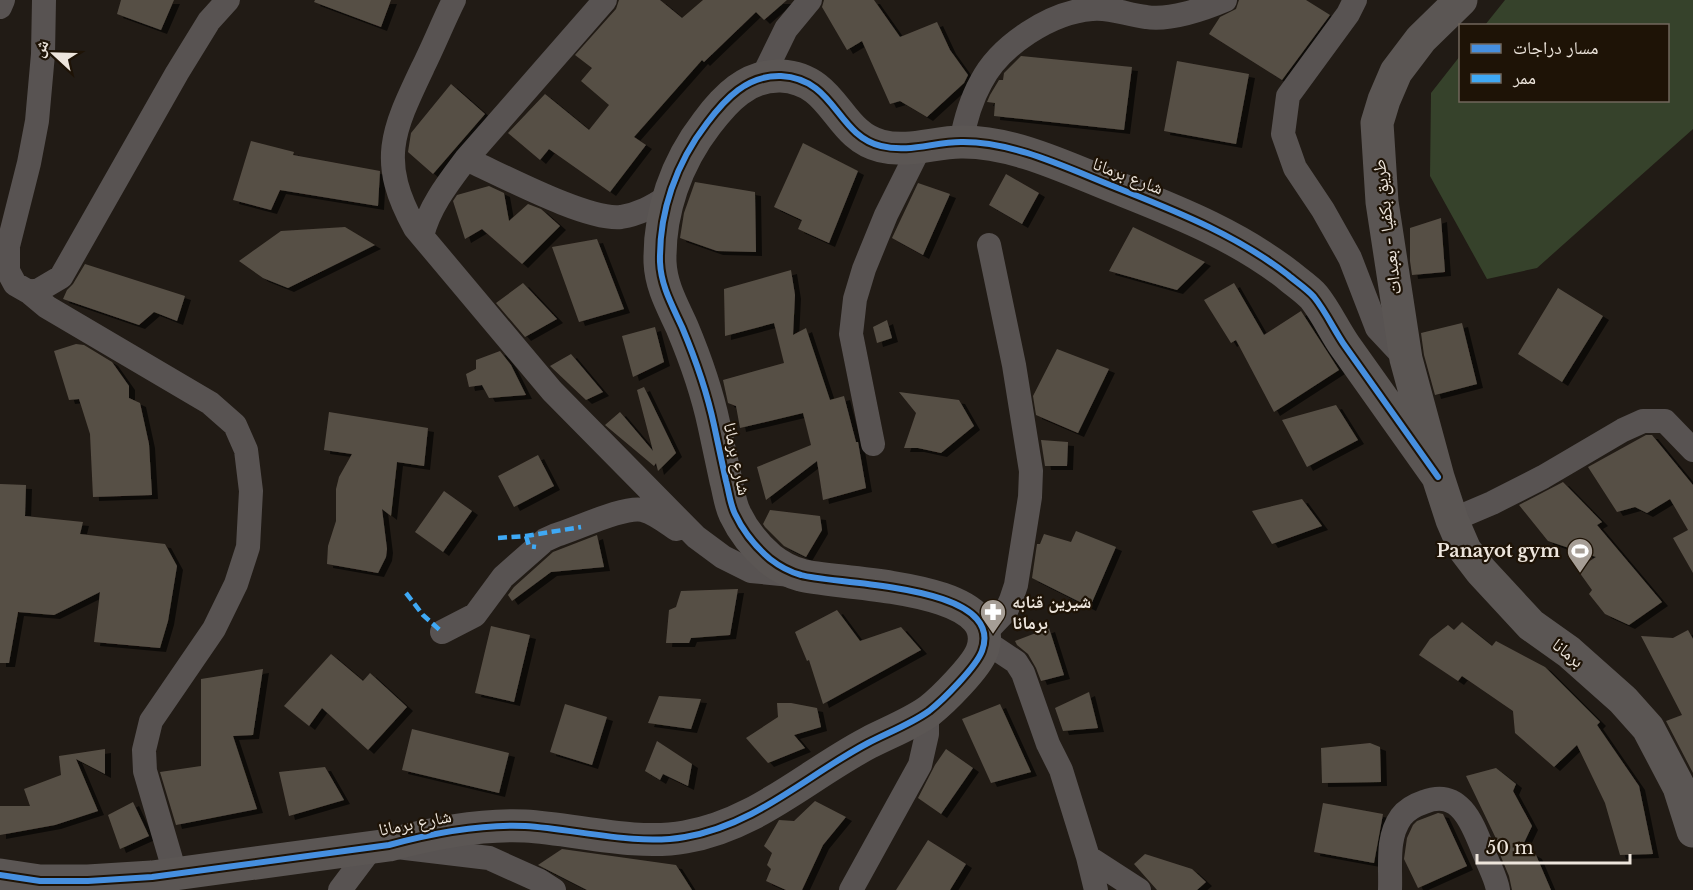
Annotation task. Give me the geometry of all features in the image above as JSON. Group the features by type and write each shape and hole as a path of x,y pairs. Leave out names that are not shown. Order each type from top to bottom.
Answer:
{"street":[{"path":"0,7 3,0"},
{"path":"44,0 43,54 37,121 8,255 8,271 15,284 47,307 210,404 235,425 246,450 251,490 248,547 236,584 214,629 151,721 144,750 145,771 175,873"},
{"path":"29,292 39,291 61,277 182,65 209,21 228,0"},
{"path":"454,0 394,134 394,177 402,205 422,236 560,399 696,537 723,557 752,571 803,576"},
{"path":"422,236 427,217 449,181 466,159 605,0"},
{"path":"762,78 786,29 810,0"},
{"path":"961,142 968,112 982,80 1003,53 1031,32 1056,18 1074,11 1094,8 1162,18 1205,8 1225,0"},
{"path":"1355,0 1348,14 1288,96 1283,134 1296,168 1350,258 1377,328 1406,359"},
{"name":"طريق بكفيا - بعبدات","path":"1438,477 1406,359 1382,202 1377,123 1396,72 1421,39 1461,0"},
{"name":"شارع برمانا","path":"0,875 40,881 152,877 381,846 418,837 483,827 526,826 673,839 692,836 744,819 774,802 837,759 927,712 971,669 984,639 978,622 968,611 946,600 879,584 803,576 772,561 754,543 732,510 710,406 683,330 662,282 660,256 668,197 679,167 695,138 728,97 762,78 781,76 800,80 817,89 831,102 846,123 862,137 881,146 920,148 961,142 1012,148 1191,217 1263,255 1312,295 1340,339 1438,477"},
{"path":"873,444 851,334 855,299 864,269 886,215 920,148"},
{"path":"466,159 593,214 619,217 628,215 645,211 668,197"},
{"path":"989,246 1014,365 1031,471 1030,497 1016,585 1006,611 984,639 1016,662 1023,673 1048,744 1061,770 1096,890"},
{"path":"1452,520 1533,482 1623,430 1643,421 1665,421 1693,450"},
{"name":"برمانا","path":"1438,477 1465,550 1481,571 1531,624 1569,652 1623,700 1648,728 1679,788 1693,831"},
{"path":"442,632 475,615 503,577 545,540 628,511 642,510 660,518 685,536 711,562 730,572 740,575 752,571"},
{"path":"851,890 920,765 927,734 927,712"},
{"path":"1390,890 1390,849 1401,818 1413,806 1429,800 1446,800 1461,807 1471,820 1498,890"},
{"path":"340,890 381,846 489,858 540,881 554,890"},
{"path":"1088,857 1139,890"}],"green space":[{"path":"1505,0 1693,0 1693,129 1537,268 1487,279 1430,176 1431,93 1459,57 1459,102 1669,102 1669,24 1486,24"}],"building":[{"path":"121,0 174,0 161,30 117,14"},
{"path":"315,0 391,0 381,27 314,2"},
{"path":"619,0 660,0 682,18 703,0 787,0 764,20 756,12 704,62 702,60 634,137 646,145 610,192 549,149 540,160 508,133 545,94 589,130 609,105 581,81 592,68 575,55 616,9"},
{"path":"824,0 874,0 900,37 937,22 950,50 968,75 964,83 927,117 900,101 890,104 862,41 847,50 822,7"},
{"path":"1239,0 1306,0 1330,15 1282,80 1209,34 1220,17 1236,9"},
{"path":"1021,56 1132,67 1124,130 994,116 995,103 987,102 990,95 999,80 1003,80 1004,73"},
{"path":"1177,61 1249,74 1236,144 1164,131"},
{"path":"451,84 485,114 433,174 408,152 411,133"},
{"path":"251,141 294,152 293,155 380,171 378,206 280,190 271,210 233,200"},
{"path":"803,143 858,171 829,243 798,229 802,220 774,207"},
{"path":"1006,174 1039,193 1022,224 989,205"},
{"path":"695,182 755,192 756,252 717,251 680,238 684,213"},
{"path":"918,183 950,194 923,255 892,238"},
{"path":"489,186 504,193 509,221 528,204 541,209 560,226 522,264 482,229 465,239 453,201 457,195"},
{"path":"1441,218 1445,272 1412,275 1410,228"},
{"path":"345,227 375,245 288,288 263,278 239,261 281,231"},
{"path":"1133,227 1205,262 1177,290 1109,271"},
{"path":"597,239 624,309 579,322 552,247"},
{"path":"85,264 185,296 177,321 154,312 139,325 63,299"},
{"path":"791,270 795,295 793,335 806,328 830,400 844,396 856,442 858,442 866,488 823,500 817,461 766,500 757,467 811,445 803,413 740,428 736,406 728,403 723,380 784,363 774,323 725,336 724,289"},
{"path":"523,283 557,319 525,337 496,303"},
{"path":"1234,283 1264,335 1301,311 1339,370 1274,412 1236,340 1231,343 1204,300"},
{"path":"1558,288 1603,316 1562,382 1518,354"},
{"path":"887,320 892,338 877,343 873,327"},
{"path":"1462,323 1477,384 1435,395 1424,355 1421,333"},
{"path":"655,327 664,362 633,377 622,336"},
{"path":"76,344 84,345 112,362 129,386 129,398 140,403 149,444 152,495 93,497 90,434 79,399 69,400 54,351"},
{"path":"1057,349 1109,369 1078,433 1036,415 1033,396"},
{"path":"500,351 511,365 526,395 489,398 482,385 469,387 466,374 476,369 476,360"},
{"path":"571,354 603,392 586,400 550,366"},
{"path":"644,387 676,453 658,471 656,463 654,466 605,425 620,412 653,451 637,390"},
{"path":"899,392 959,400 974,426 941,453 918,448 904,448 916,413"},
{"path":"1336,405 1358,440 1307,467 1282,420"},
{"path":"329,412 428,428 424,466 397,462 391,516 382,509 387,549 386,557 378,573 327,564 328,546 336,521 336,489 339,477 352,454 324,450"},
{"path":"1646,435 1652,435 1693,485 1693,573 1673,538 1688,530 1670,499 1647,513 1635,507 1617,512 1588,467"},
{"path":"1041,440 1068,442 1067,466 1045,466"},
{"path":"538,455 554,486 514,507 498,476"},
{"path":"1563,482 1602,522 1597,525 1662,602 1629,625 1605,614 1589,594 1592,590 1577,569 1596,557 1548,541 1519,505"},
{"path":"0,484 26,485 25,516 83,522 80,534 165,544 177,566 168,621 160,648 94,642 100,592 54,615 18,612 9,663 0,663"},
{"path":"444,491 472,511 443,552 415,532"},
{"path":"1302,499 1322,526 1272,544 1252,511"},
{"path":"770,510 820,516 822,530 806,557 784,546 765,527 763,524"},
{"path":"1076,531 1116,547 1090,607 1032,578 1037,544 1040,544 1044,534 1071,542"},
{"path":"597,535 604,567 551,572 512,601 508,595 514,587 553,552"},
{"path":"738,589 730,635 691,638 689,643 666,643 669,610 676,607 681,591"},
{"path":"837,610 860,641 901,627 921,650 823,704 809,660 807,661 795,632"},
{"path":"1462,622 1492,646 1496,641 1545,667 1600,722 1597,725 1639,786 1653,854 1620,855 1605,803 1577,745 1554,767 1515,733 1513,711 1462,676 1458,681 1419,655 1430,639 1448,625 1454,630"},
{"path":"491,626 530,635 514,702 475,693"},
{"path":"1049,628 1064,675 1041,681 1028,654 1015,641"},
{"path":"1688,630 1693,639 1693,773 1666,721 1682,715 1641,636 1673,638"},
{"path":"331,654 363,681 370,673 407,707 368,750 322,708 309,726 284,706"},
{"path":"263,669 253,735 233,736 257,809 176,825 160,772 201,766 201,679"},
{"path":"1089,692 1098,728 1063,731 1055,708"},
{"path":"659,696 701,699 691,729 648,723"},
{"path":"777,703 817,708 821,727 794,735 805,748 768,763 746,738 778,717"},
{"path":"565,704 607,717 592,765 550,752"},
{"path":"1000,704 1031,772 991,783 962,719"},
{"path":"412,729 509,753 499,793 402,770"},
{"path":"657,741 692,764 688,786 663,774 660,780 645,771"},
{"path":"1370,743 1380,747 1381,782 1322,783 1321,748"},
{"path":"105,749 105,774 76,759 98,811 55,825 0,835 0,806 30,806 24,789 61,775 59,756"},
{"path":"946,749 973,768 941,814 918,798"},
{"path":"325,767 344,800 289,816 279,772"},
{"path":"1496,768 1516,784 1513,791 1532,826 1522,847 1536,855 1551,890 1512,890 1499,852 1502,851 1466,776"},
{"path":"815,801 846,817 823,845 802,890 786,890 766,881 771,869 767,865 772,853 764,846 779,820 794,821"},
{"path":"133,802 149,836 120,849 108,815"},
{"path":"1323,803 1383,814 1374,863 1314,852"},
{"path":"1438,813 1443,814 1467,866 1418,888 1404,859 1407,838 1417,821"},
{"path":"928,840 966,864 950,890 896,890"},
{"path":"562,849 676,865 692,890 587,890 538,865"},
{"path":"1145,854 1192,869 1206,882 1197,890 1157,890 1134,864"}],"marked path":[{"path":"498,538 581,527"},
{"path":"526,536 529,546 536,547"},
{"path":"406,593 423,615 442,632"}],"cycle path":[{"path":"0,875 40,881 152,877 389,845 439,833 491,826 525,826 646,840 685,837 735,822 780,798 868,743 922,716 959,683 982,651 983,629 969,612 944,600 913,591 801,575 789,570 770,559 755,544 742,527 732,506 704,388 692,351 662,279 660,243 666,207 678,171 696,138 729,97 747,84 758,80 781,76 799,79 814,87 854,131 866,140 881,146 911,148 961,142 982,143 1024,152 1168,208 1250,249 1288,275 1314,297 1345,346 1438,477"}],"place":[{"name":"Panayot gym","path":"1580,574"},
{"name":"شيرين قنابه برمانا","path":"993,635"}]}
